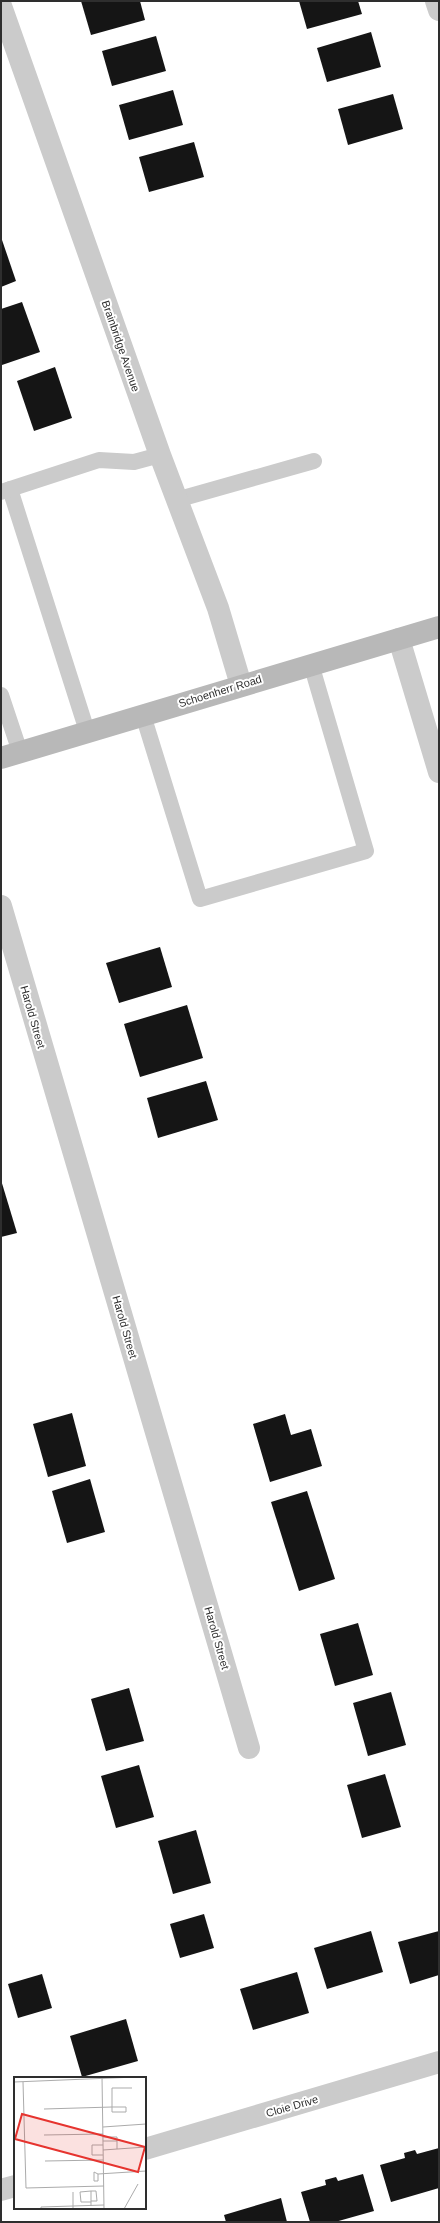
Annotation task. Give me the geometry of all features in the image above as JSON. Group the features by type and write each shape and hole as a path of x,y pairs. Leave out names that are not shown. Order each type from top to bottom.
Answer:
{"main road":[{"name":"Schoenherr Road","path":"11,755 311,664 439,627"}],"street":[{"path":"436,1 439,10"},
{"name":"Brainbridge Avenue","path":"1,6 176,500 218,608 241,685"},
{"path":"399,639 439,772"},
{"name":"Harold Street","path":"1,906 249,1748"},
{"name":"Cloie Drive","path":"146,2149 439,2062"},
{"path":"1,2190 14,2186"}],"lane":[{"path":"87,731 5,491 99,460 134,462 160,455"},
{"path":"176,500 314,460"},
{"path":"142,715 200,899 366,851 311,664"},
{"path":"1,695 11,755"}],"building":[{"path":"81,1 140,1 145,20 91,35"},
{"path":"299,1 358,1 362,14 307,29"},
{"path":"371,32 381,67 327,82 317,48"},
{"path":"156,36 166,71 112,86 102,51"},
{"path":"173,90 183,125 129,140 119,105"},
{"path":"393,94 403,129 348,145 338,109"},
{"path":"194,142 204,177 149,192 139,157"},
{"path":"1,237 16,281 1,287"},
{"path":"22,302 40,352 2,365 1,309"},
{"path":"55,367 72,418 34,431 17,381"},
{"path":"160,947 172,987 119,1003 106,963"},
{"path":"187,1005 203,1058 140,1077 124,1024"},
{"path":"206,1081 218,1120 158,1138 147,1098"},
{"path":"1,1180 17,1233 1,1237"},
{"path":"72,1413 86,1466 48,1477 33,1424"},
{"path":"285,1414 291,1435 311,1429 322,1466 270,1482 253,1424"},
{"path":"90,1479 105,1532 67,1543 52,1491"},
{"path":"307,1491 335,1579 299,1591 271,1502"},
{"path":"358,1623 373,1675 335,1686 320,1634"},
{"path":"129,1688 144,1741 106,1751 91,1699"},
{"path":"391,1692 406,1745 368,1756 353,1703"},
{"path":"139,1765 154,1817 116,1828 101,1776"},
{"path":"385,1774 401,1827 362,1838 347,1785"},
{"path":"196,1830 211,1883 173,1894 158,1841"},
{"path":"204,1914 214,1948 180,1958 170,1924"},
{"path":"371,1931 383,1972 327,1989 314,1948"},
{"path":"439,1931 439,1975 410,1984 398,1942"},
{"path":"297,1972 309,2013 253,2030 240,1989"},
{"path":"42,1974 52,2008 18,2018 8,1984"},
{"path":"126,2019 138,2061 82,2077 70,2036"},
{"path":"439,2148 439,2188 391,2202 380,2165 405,2158 404,2153 415,2150 417,2154"},
{"path":"363,2174 374,2211 335,2222 310,2222 301,2192 326,2185 325,2180 336,2177 338,2181"},
{"path":"281,2198 287,2222 226,2222 224,2215"}]}
